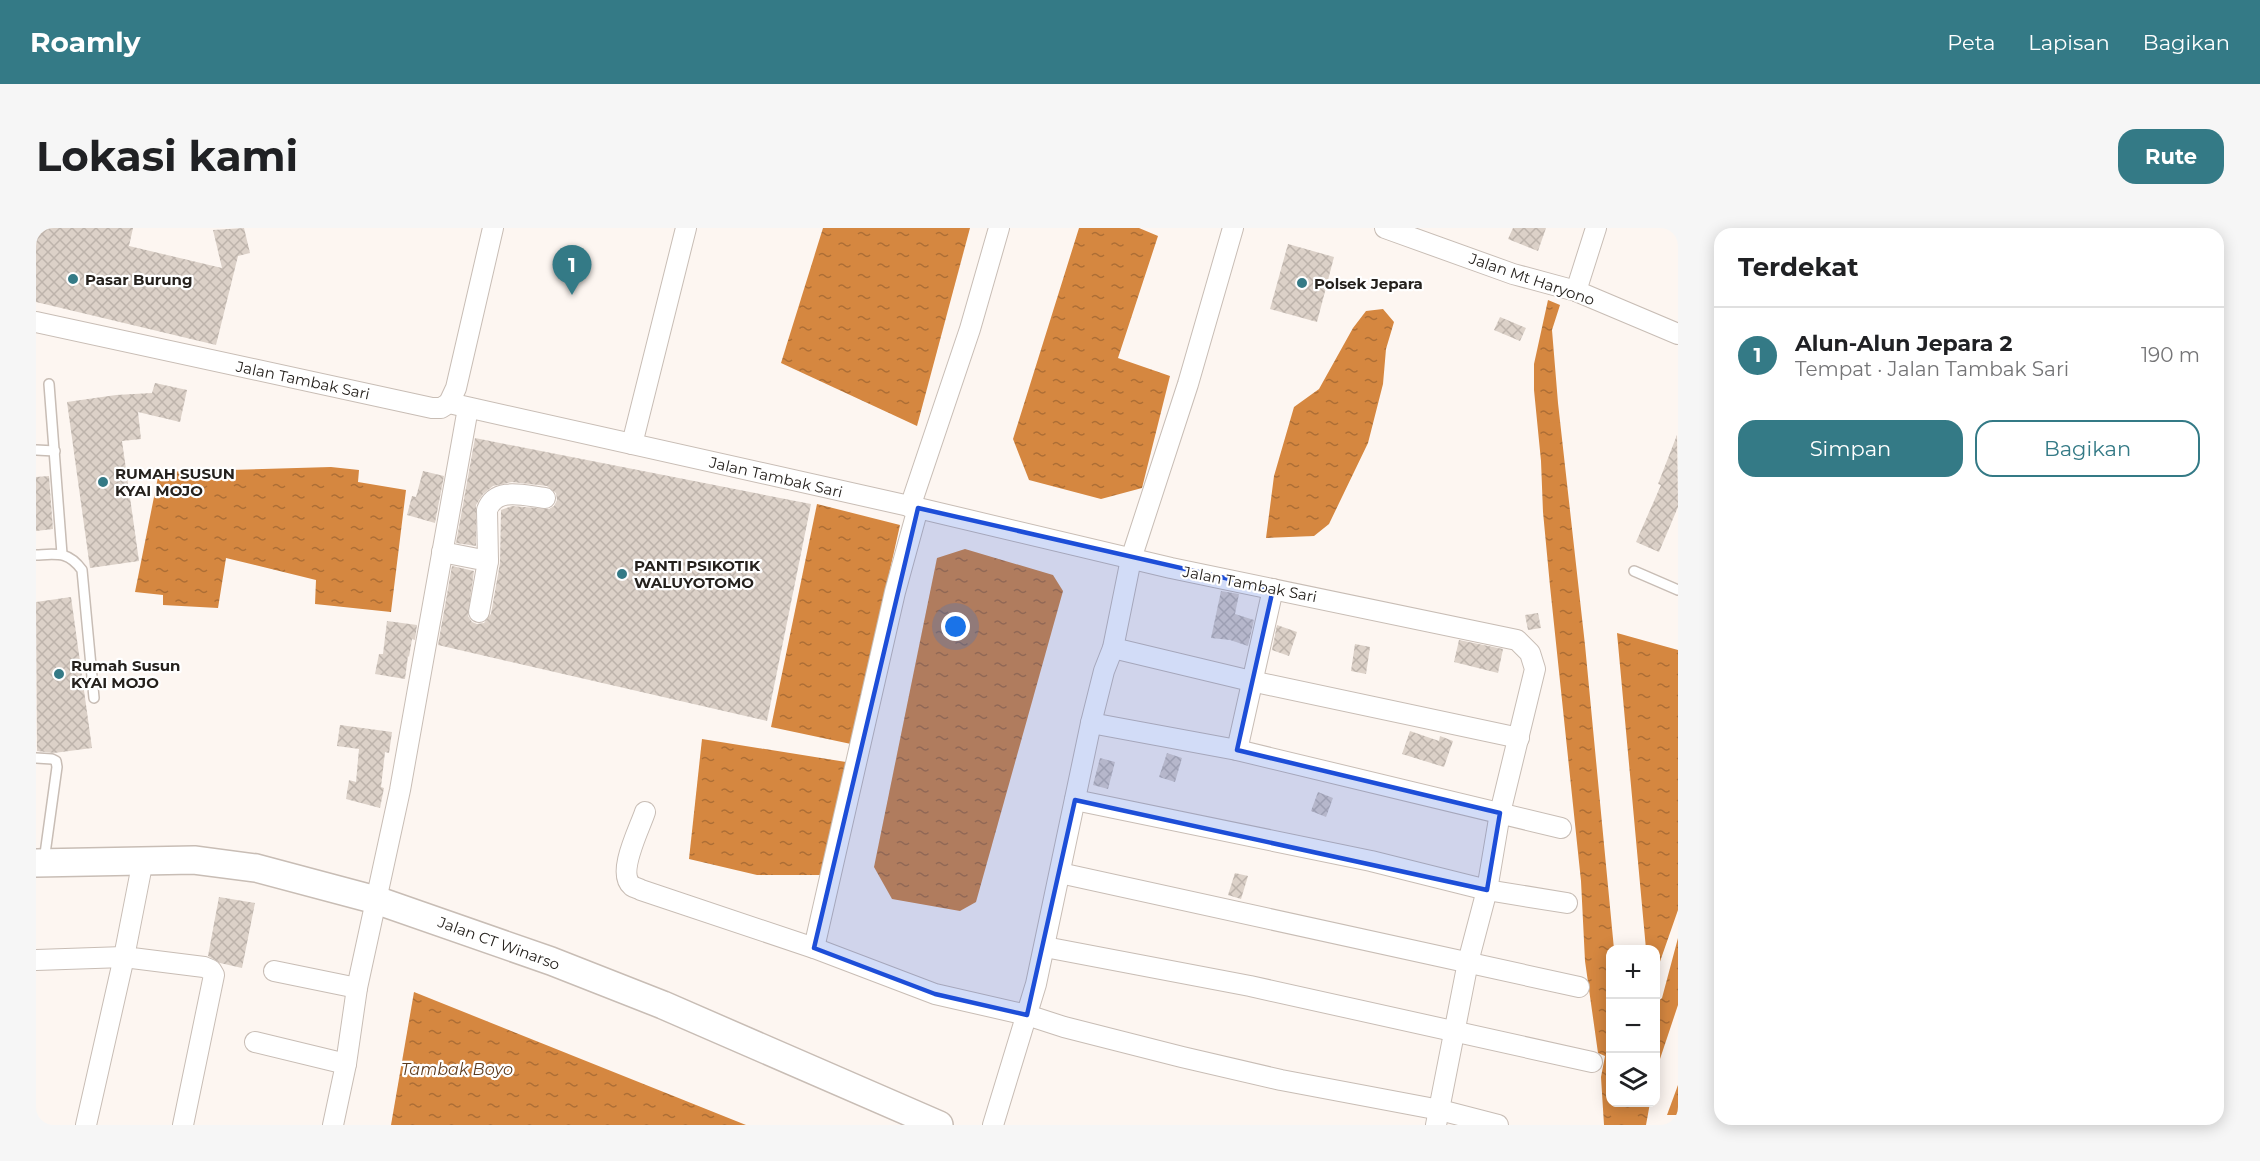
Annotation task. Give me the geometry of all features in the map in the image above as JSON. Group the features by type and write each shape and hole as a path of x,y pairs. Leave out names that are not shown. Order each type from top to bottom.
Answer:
{"street":[{"path":"333,1125 346,1064 357,988 400,790 442,552 458,405 456,388 493,228"},
{"path":"632,444 686,228"},
{"path":"814,948 914,507 999,228"},
{"path":"993,1125 1045,947 1091,723 1104,671 1113,648 1131,559 1188,384 1233,228"},
{"name":"Jalan Mt Haryono","path":"1385,228 1514,274 1576,291 1678,334"},
{"path":"1576,291 1596,228"},
{"name":"Jalan Tambak Sari","path":"36,322 432,408 458,405 914,507 1131,559 1517,640 1530,653 1535,669 1519,738"},
{"path":"479,612 488,561 487,510 490,504 501,495 545,498"},
{"path":"442,552 488,561"},
{"path":"1237,750 1273,589"},
{"path":"1113,648 1251,681 1519,738 1500,813 1487,890 1468,962 1438,1118"},
{"path":"1091,723 1237,750 1561,828"},
{"path":"1075,800 1371,861 1487,890 1567,903"},
{"path":"645,812 626,866 628,880 632,886 814,948 935,994 1027,1015 1064,1027 1182,1057 1438,1118 1498,1125"},
{"path":"86,1125 124,957 143,860"},
{"name":"Jalan CT Winarso","path":"40,864 194,860 256,868 376,900 551,961 663,1005 939,1125"},
{"path":"1060,873 1579,987"},
{"path":"1045,947 1250,986 1592,1062"},
{"path":"36,960 124,957 204,967 211,970 214,975 183,1125"},
{"path":"273,971 357,988"},
{"path":"255,1042 346,1064"}],"lane":[{"path":"49,384 62,554"},
{"path":"36,450 55,451"},
{"path":"36,555 62,554 77,563 82,570 94,698"},
{"path":"1634,571 1678,590"},
{"path":"36,758 52,759 56,761 57,767 40,864"}],"highlighted area":[{"path":"918,508 1273,589 1237,750 1500,813 1487,890 1075,800 1027,1015 935,994 814,948"}],"water":[{"path":"823,228 970,228 917,426 781,363"},
{"path":"1079,228 1139,228 1158,236 1118,358 1170,376 1142,488 1101,499 1029,480 1013,439"},
{"path":"1548,300 1560,305 1552,330 1558,403 1585,645 1614,945 1606,945 1606,1107 1649,1107 1646,1125 1604,1125 1601,1077 1605,1056 1598,1053 1585,961 1581,881 1543,512 1534,364"},
{"path":"1383,309 1394,322 1386,349 1383,384 1368,443 1329,524 1314,536 1266,538 1274,476 1294,407 1319,389 1353,328 1366,311"},
{"path":"331,467 359,470 358,482 406,490 391,612 315,604 316,580 226,558 218,608 163,605 163,595 135,592 159,472"},
{"path":"817,504 900,525 851,744 771,727"},
{"path":"965,549 1053,575 1063,591 976,902 960,911 892,899 874,867 937,558"},
{"path":"1617,633 1678,650 1678,910 1660,962 1660,945 1646,945"},
{"path":"702,739 846,762 821,875 757,875 689,859"},
{"path":"1678,938 1678,1005 1660,1059 1660,1000"},
{"name":"Tambak Boyo","path":"414,992 746,1125 391,1125"},
{"path":"1678,1085 1678,1115 1667,1115"}],"building":[{"path":"36,228 133,228 129,246 222,268 213,230 244,228 250,253 238,256 216,345 36,302"},
{"path":"1513,228 1546,228 1538,251 1508,239"},
{"name":"Polsek Jepara","path":"1288,244 1334,257 1317,322 1270,309"},
{"path":"1500,317 1526,328 1520,341 1494,330"},
{"name":"RUMAH SUSUN KYAI MOJO","path":"155,383 187,390 180,422 138,412 141,439 122,441 139,561 90,568 67,402 116,395 152,393"},
{"path":"1677,435 1678,507 1659,552 1636,542 1661,485 1658,484"},
{"name":"PANTI PSIKOTIK WALUYOTOMO","path":"475,438 811,504 767,721 438,645 452,566 474,571 468,616 472,622 484,623 491,614 500,563 501,510 512,506 549,509 557,500 556,493 547,486 512,482 493,486 483,494 476,505 476,546 456,543"},
{"path":"423,471 444,476 435,523 407,515 412,496 416,497"},
{"path":"49,476 53,529 36,531 36,477"},
{"path":"1221,591 1239,594 1235,614 1254,620 1248,646 1230,640 1211,638"},
{"name":"Rumah Susun KYAI MOJO","path":"71,597 92,748 54,753 37,751 36,602"},
{"path":"1538,613 1541,628 1528,630 1525,615"},
{"path":"387,621 417,625 415,640 412,639 408,656 405,679 375,674 379,654 383,654"},
{"path":"1277,625 1297,632 1289,656 1272,650"},
{"path":"1459,640 1503,649 1498,673 1454,662"},
{"path":"1355,644 1370,647 1366,674 1351,671"},
{"path":"340,725 392,732 389,753 385,752 381,787 384,788 380,808 346,799 349,780 356,782 359,749 337,746"},
{"path":"1410,731 1439,741 1440,736 1453,741 1444,767 1402,754"},
{"path":"1167,753 1182,758 1175,782 1159,777"},
{"path":"1100,758 1115,762 1108,789 1093,785"},
{"path":"1318,792 1333,798 1326,817 1311,811"},
{"path":"1235,873 1248,876 1241,899 1228,895"},
{"path":"219,897 255,903 242,968 220,963 208,956"}],"place":[{"name":"Pasar Burung","path":"73,279"},
{"name":"Polsek Jepara","path":"1302,283"},
{"name":"Alun-Alun Jepara 2","path":"572,295"},
{"name":"RUMAH SUSUN KYAI MOJO","path":"103,482"},
{"name":"PANTI PSIKOTIK WALUYOTOMO","path":"622,574"},
{"name":"Rumah Susun KYAI MOJO","path":"59,674"}]}
